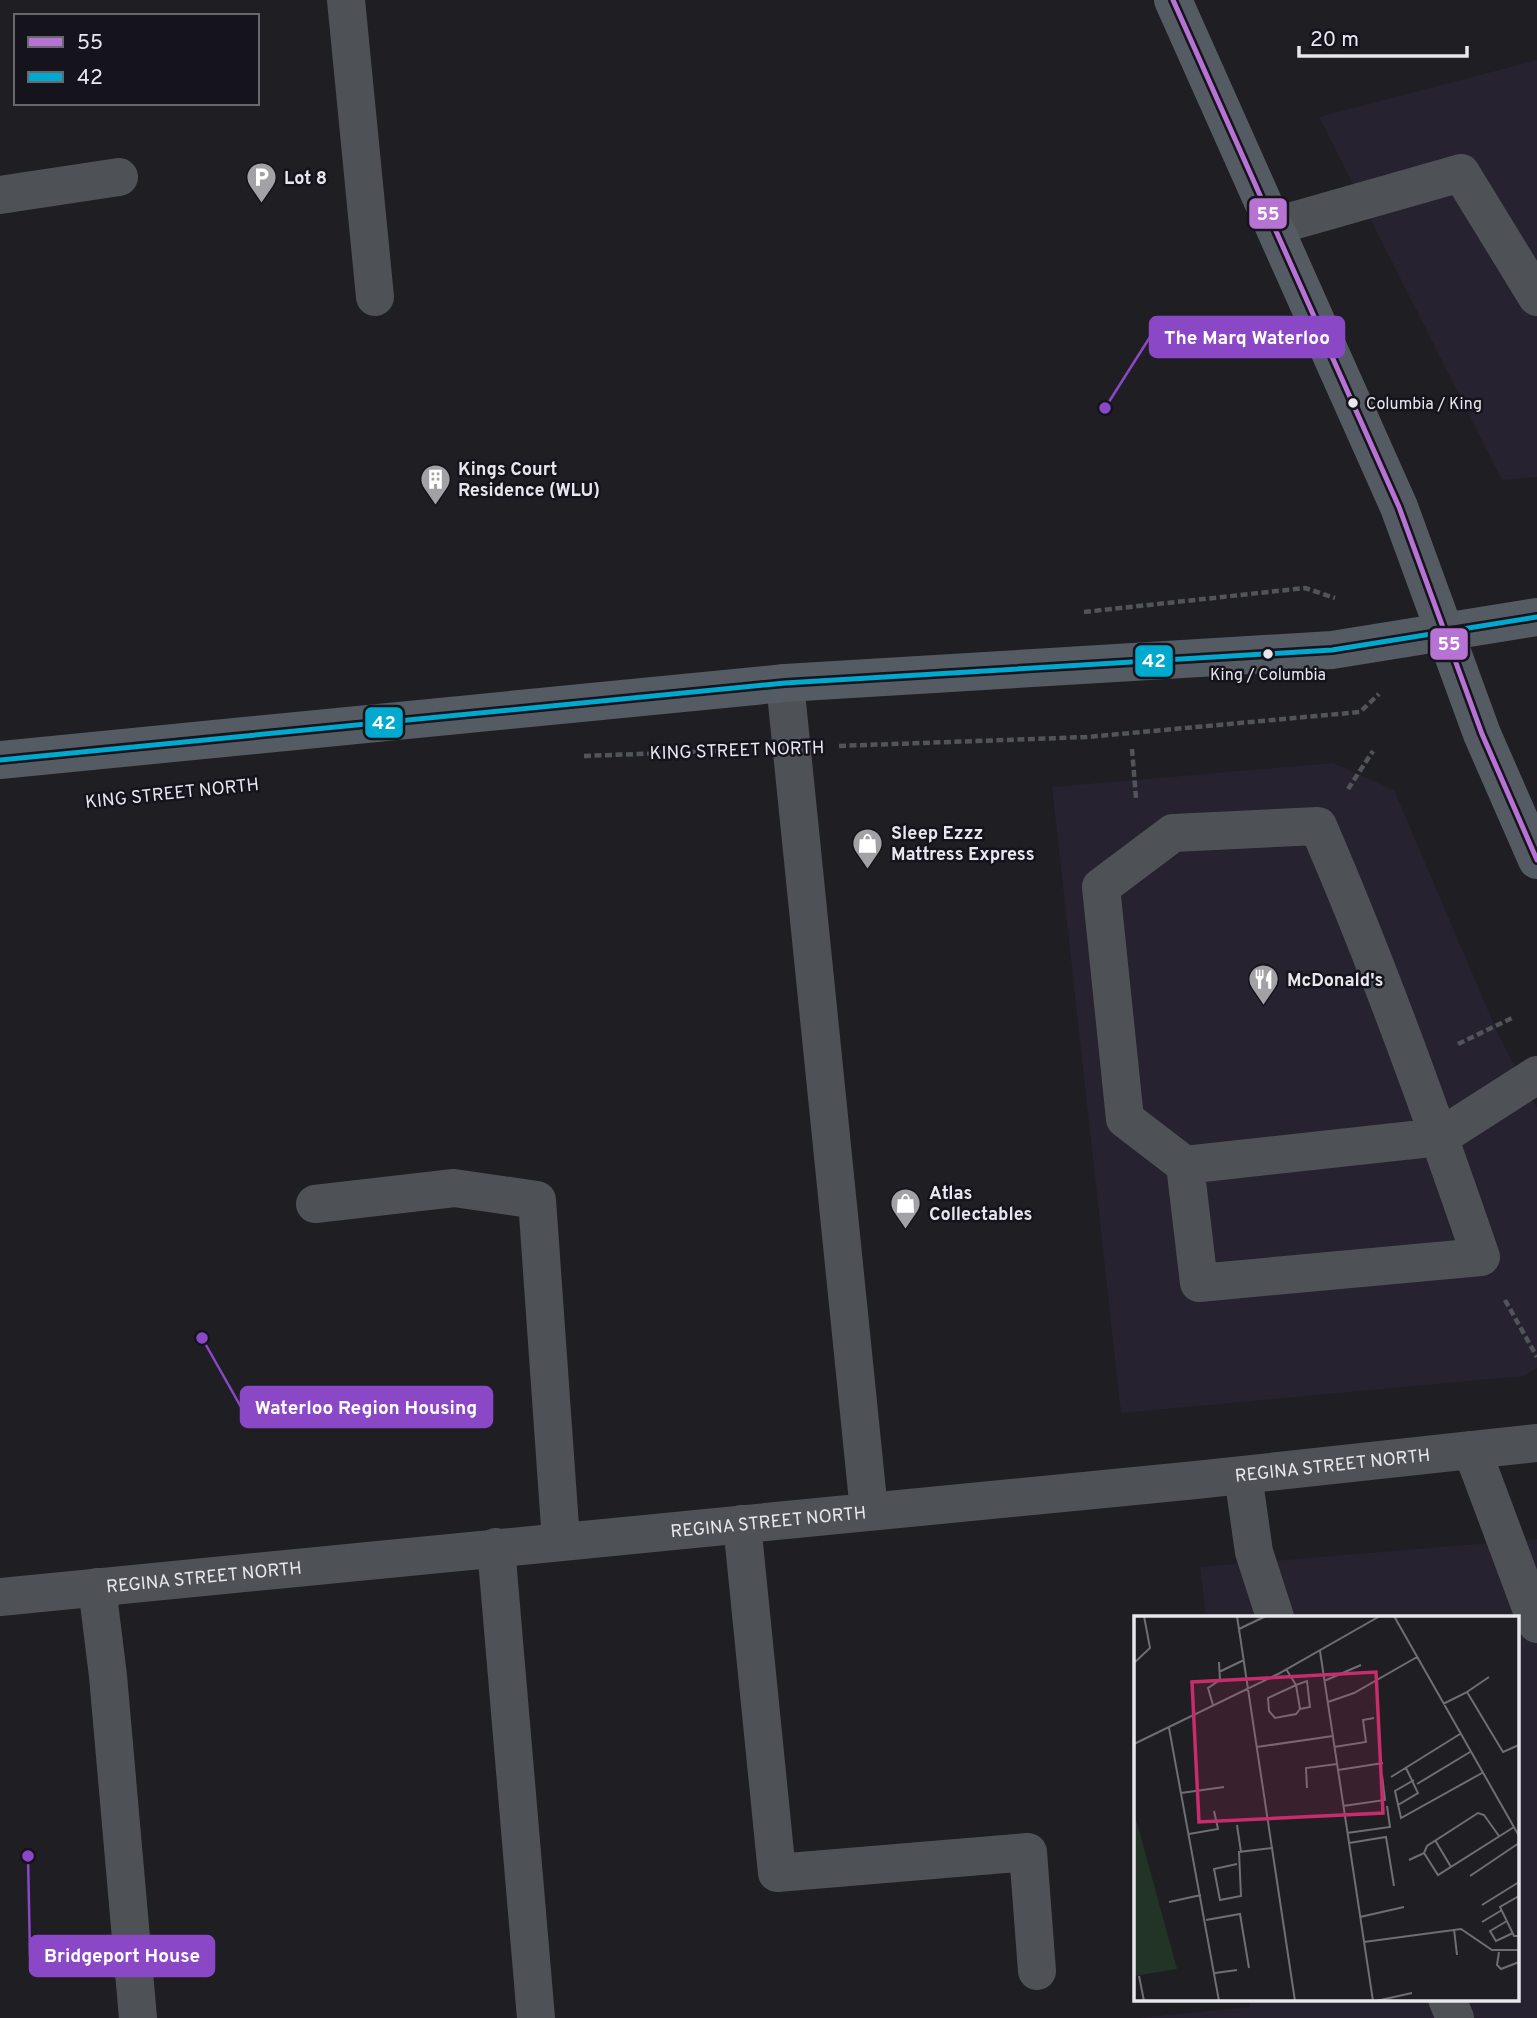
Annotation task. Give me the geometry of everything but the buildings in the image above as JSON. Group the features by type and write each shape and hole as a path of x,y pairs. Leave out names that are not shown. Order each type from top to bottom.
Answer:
{"main road":[{"path":"1173,0 1399,507 1482,734 1537,860"},
{"path":"0,760 785,683 1332,650 1537,617"}],"street":[{"path":"346,0 375,297"},
{"path":"1275,226 1461,173 1537,297"},
{"path":"0,195 119,177"},
{"path":"785,683 869,1511"},
{"path":"1185,1165 1199,1283 1481,1257 1440,1137 1318,826 1173,833 1101,887 1125,1119 1185,1165 1440,1137 1537,1075"},
{"path":"315,1204 454,1188 537,1200 561,1541"},
{"name":"REGINA STREET NORTH","path":"0,1597 1243,1475 1537,1443"},
{"path":"1472,1450 1537,1624"},
{"path":"1243,1475 1254,1552 1275,1616"},
{"path":"742,1524 777,1873 1028,1852 1037,1971"},
{"path":"496,1547 536,2018"},
{"path":"97,1587 108,1676 138,2018"},
{"path":"1447,2000 1455,2018"}],"path":[{"name":"KING STREET NORTH","path":"579,756 1087,737 1360,712 1388,685"},
{"path":"1413,1066 1511,1018"},
{"path":"1481,1257 1537,1357"}],"shaded area":[{"path":"1537,60 1537,477 1502,480 1319,117"},
{"path":"1333,763 1394,790 1499,1036 1537,1108 1537,1368 1524,1376 1121,1413 1052,787"},
{"path":"1537,1539 1537,2018 1138,2018 1250,2007 1250,2000 1520,2000 1520,1616 1206,1616 1200,1567"}],"transit line":[{"name":"55","path":"1173,0 1399,507 1482,734 1537,860"},
{"name":"42","path":"0,760 785,683 1332,650 1537,617"}],"place":[{"name":"Lot 8","path":"261,205"},
{"name":"Columbia / King","path":"1353,403"},
{"name":"The Marq Waterloo","path":"1105,408"},
{"name":"Kings Court Residence (WLU)","path":"435,506"},
{"name":"King / Columbia","path":"1268,654"},
{"name":"Sleep Ezzz Mattress Express","path":"868,870"},
{"name":"McDonald's","path":"1264,1007"},
{"name":"Atlas Collectables","path":"906,1230"},
{"name":"Waterloo Region Housing","path":"202,1338"},
{"name":"Bridgeport House","path":"28,1856"}]}
